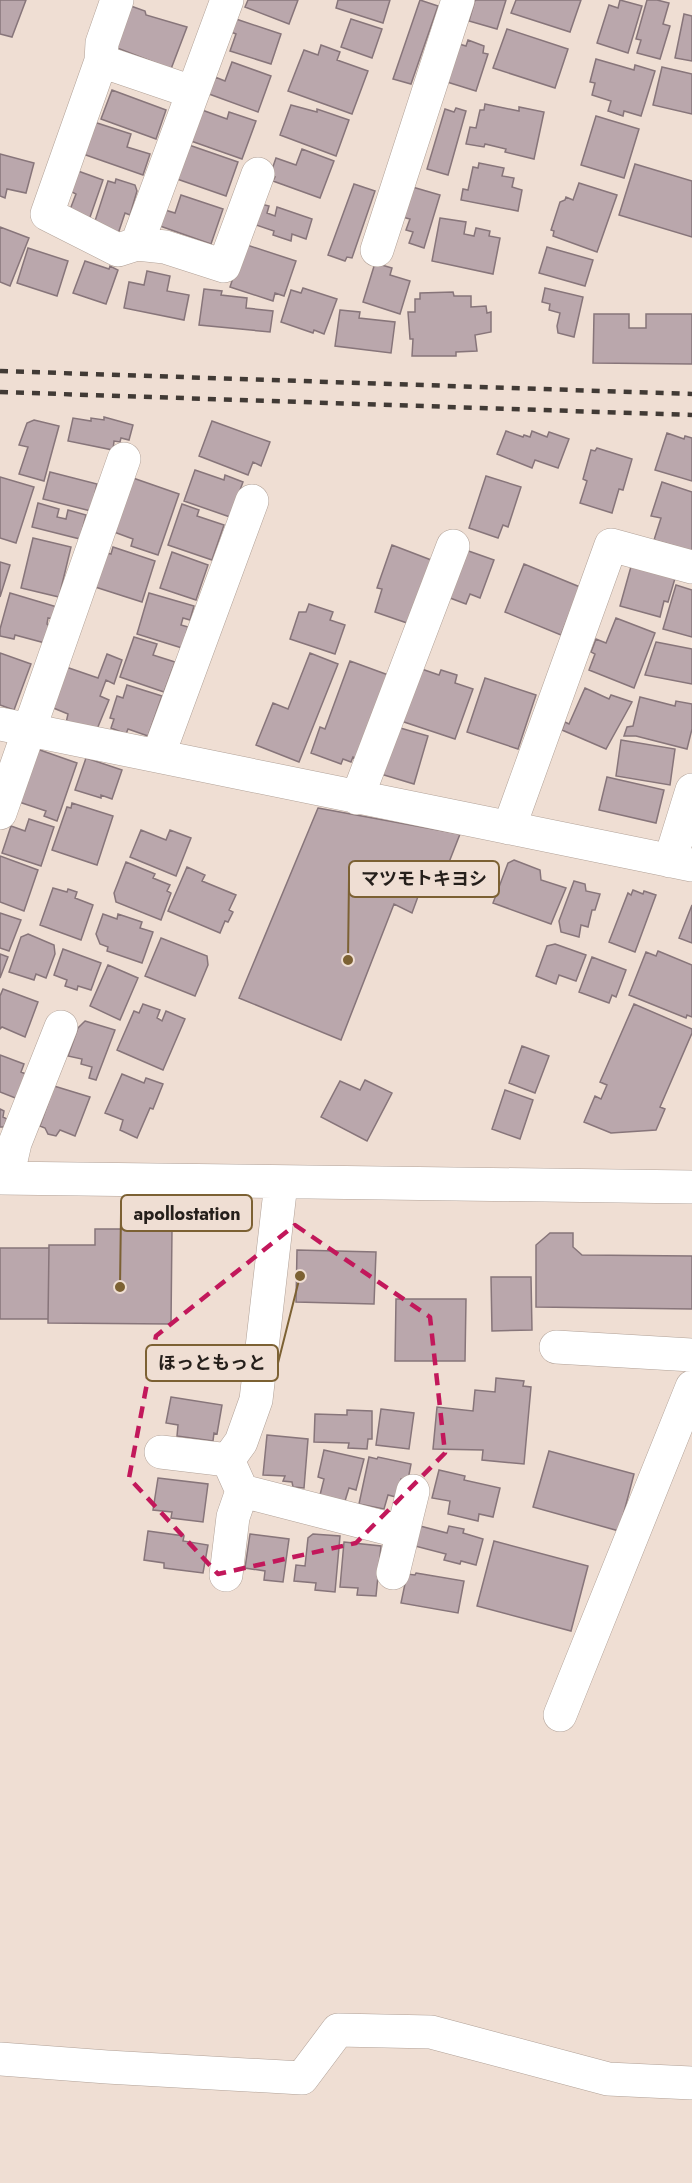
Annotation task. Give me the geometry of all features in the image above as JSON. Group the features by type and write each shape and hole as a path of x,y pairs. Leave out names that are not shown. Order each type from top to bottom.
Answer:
{"street":[{"path":"117,0 102,42 101,61 47,214 118,250 136,244 165,247 224,266 258,174"},
{"path":"136,244 227,0"},
{"path":"377,250 458,0"},
{"path":"101,61 192,92"},
{"path":"0,813 15,727 124,459"},
{"path":"158,756 252,501"},
{"path":"509,828 611,545 692,567"},
{"path":"357,798 453,546"},
{"path":"15,727 681,863 692,790"},
{"path":"61,1027 3,1178 692,1187"},
{"path":"228,1460 241,1442 256,1400 281,1183"},
{"path":"556,1347 692,1355"},
{"path":"560,1715 692,1387"},
{"path":"161,1452 228,1460"},
{"path":"226,1575 233,1517 242,1491 228,1460"},
{"path":"242,1491 402,1532"},
{"path":"393,1573 413,1491"},
{"path":"0,2059 302,2078 338,2030 431,2032 608,2079 692,2083"}],"highlighted area":[{"path":"295,1225 430,1317 445,1453 356,1543 218,1574 129,1478 156,1336"}],"building":[{"path":"0,0 26,0 12,37 0,34"},
{"path":"248,0 298,0 289,24 245,7"},
{"path":"338,0 390,0 383,23 336,8"},
{"path":"420,0 438,6 411,84 393,79"},
{"path":"475,0 506,0 497,29 469,21"},
{"path":"516,0 581,0 570,32 511,13"},
{"path":"620,0 642,6 628,53 597,43 609,5 618,8"},
{"path":"647,0 669,3 663,24 670,26 660,59 637,53 641,40 636,39"},
{"path":"128,5 145,11 146,15 187,27 171,69 112,46"},
{"path":"684,14 692,16 692,61 675,58"},
{"path":"236,19 281,34 271,64 230,51 236,34 231,32"},
{"path":"351,19 382,29 372,58 341,47"},
{"path":"507,29 568,49 555,88 493,68"},
{"path":"468,40 484,46 483,53 488,54 476,91 447,82 459,44 466,46"},
{"path":"321,45 340,52 337,60 368,71 352,114 288,91 304,50 318,55"},
{"path":"596,59 634,70 635,65 655,71 641,116 624,111 623,116 608,111 611,101 592,95 595,83 590,82"},
{"path":"232,62 271,76 258,112 209,94 215,77 225,81"},
{"path":"662,67 692,74 692,114 653,105"},
{"path":"112,90 166,110 156,139 101,119"},
{"path":"485,104 519,111 519,107 544,112 534,159 485,144 484,147 466,144 470,127 476,128 480,110 484,110"},
{"path":"291,105 317,112 317,109 349,120 336,156 280,135"},
{"path":"456,108 466,111 448,175 427,169 445,109 454,112"},
{"path":"202,110 227,119 229,112 256,121 242,159 191,141"},
{"path":"596,116 639,129 624,178 581,165"},
{"path":"94,122 131,134 127,147 150,154 143,175 83,154"},
{"path":"189,145 238,162 226,196 177,179"},
{"path":"302,149 334,161 320,198 273,181 275,177 270,175 276,158 296,165"},
{"path":"0,154 34,163 26,193 7,189 5,198 0,196"},
{"path":"479,163 504,168 502,176 514,178 512,187 522,190 518,211 461,200 463,189 468,190 473,167 478,168"},
{"path":"635,164 692,181 692,237 619,215"},
{"path":"78,171 103,180 89,220 72,214 71,207 76,194 70,191"},
{"path":"116,179 135,185 137,191 130,215 125,213 118,234 94,224 108,181 115,183"},
{"path":"579,183 617,195 597,252 553,236 554,231 551,230 560,202 566,197 573,200"},
{"path":"354,184 375,191 352,258 347,257 345,261 328,255"},
{"path":"409,186 440,195 424,248 409,243 413,232 406,230 410,219 402,217"},
{"path":"181,195 223,209 211,244 160,226 165,210 175,213"},
{"path":"257,203 269,206 267,213 275,216 277,207 312,219 306,239 292,234 291,241 273,235 274,231 250,223"},
{"path":"440,218 466,222 464,234 474,236 476,228 490,231 489,236 500,238 493,274 432,261"},
{"path":"0,227 29,238 10,286 0,282"},
{"path":"244,244 296,261 284,296 275,293 273,301 230,287"},
{"path":"547,247 593,260 585,286 539,273"},
{"path":"28,248 68,261 57,296 17,283"},
{"path":"85,261 118,270 106,304 73,293"},
{"path":"375,263 392,268 390,275 410,281 400,314 363,302"},
{"path":"147,271 170,276 167,291 189,295 184,320 124,308 129,282 144,285"},
{"path":"303,288 337,299 324,334 314,330 313,333 281,322 291,290 301,293"},
{"path":"545,288 583,297 574,337 558,333 560,313 549,310 550,304 542,302"},
{"path":"204,289 222,291 221,295 247,298 246,308 273,311 270,332 199,325"},
{"path":"453,292 454,296 471,296 471,307 486,306 487,313 491,312 491,332 475,335 477,351 456,352 456,356 412,356 413,339 410,339 408,312 415,312 415,299 420,299 420,293"},
{"path":"340,310 360,312 359,318 395,322 391,353 335,346"},
{"path":"594,314 629,314 629,328 646,328 646,314 692,314 692,364 593,363"},
{"path":"104,417 133,425 129,440 121,438 120,442 114,441 113,450 68,441 73,418 91,421 91,418 104,420"},
{"path":"34,420 59,426 44,481 19,474 28,447 19,445 27,423"},
{"path":"212,421 270,442 261,466 253,462 248,475 199,456"},
{"path":"506,431 523,437 524,435 530,437 532,431 547,437 549,432 569,439 558,468 535,460 532,468 497,454"},
{"path":"667,433 684,439 685,436 692,438 692,481 655,470"},
{"path":"597,448 632,459 623,490 619,489 612,513 580,503 587,481 583,479 591,450 595,451"},
{"path":"195,470 224,480 225,475 243,482 230,517 184,501"},
{"path":"50,472 97,484 91,511 43,499"},
{"path":"486,476 521,487 508,527 503,525 498,538 469,528"},
{"path":"0,477 34,487 16,543 0,538"},
{"path":"133,478 179,494 158,555 131,546 133,539 114,532"},
{"path":"662,482 692,492 692,551 654,540 661,518 651,516"},
{"path":"38,503 59,509 57,517 66,519 68,510 86,515 80,539 32,527"},
{"path":"182,504 199,510 197,516 224,525 212,560 168,545"},
{"path":"33,538 71,547 59,597 21,588"},
{"path":"392,545 439,563 410,624 375,612 382,589 377,588"},
{"path":"113,547 155,561 142,602 92,586 103,552 111,554"},
{"path":"460,548 494,560 480,598 470,594 466,604 442,595"},
{"path":"172,552 208,565 196,600 160,588"},
{"path":"0,562 10,565 0,597"},
{"path":"632,563 676,575 668,602 664,601 660,617 620,606"},
{"path":"524,564 580,587 561,635 505,612"},
{"path":"676,585 692,590 692,637 663,629"},
{"path":"10,593 57,607 53,619 48,618 49,626 45,643 15,635 14,639 0,636"},
{"path":"149,593 194,606 190,620 183,618 181,625 188,627 182,648 137,634"},
{"path":"309,604 333,612 330,620 345,625 335,654 290,639 299,612 306,612"},
{"path":"616,618 655,633 634,688 589,670 595,654 591,652 596,639 606,643"},
{"path":"134,637 157,644 153,655 175,662 164,692 120,677"},
{"path":"656,642 692,649 692,684 645,675"},
{"path":"0,653 31,664 14,710 0,705"},
{"path":"310,653 338,664 299,762 256,745 273,703 288,709"},
{"path":"107,654 122,660 114,684 106,680 100,696 109,700 95,734 66,723 68,714 51,707 66,667 98,678"},
{"path":"350,661 391,676 360,760 353,757 351,762 343,759 341,764 311,753 320,727 325,729"},
{"path":"413,666 439,675 441,670 457,675 455,683 473,689 455,739 395,719"},
{"path":"485,678 536,695 518,749 467,732"},
{"path":"127,685 162,696 148,736 128,729 126,734 111,728 114,719 110,718 117,696 123,698"},
{"path":"585,688 609,699 611,695 632,702 606,749 562,730 565,722 569,724"},
{"path":"640,697 675,706 676,701 692,704 692,729 687,749 636,736 624,736 627,727 633,726"},
{"path":"390,725 428,736 414,784 374,772"},
{"path":"621,740 675,749 670,785 616,776"},
{"path":"37,749 77,763 57,821 44,816 46,811 19,802"},
{"path":"86,758 122,770 112,799 75,790"},
{"path":"607,777 664,790 656,823 599,810"},
{"path":"72,803 113,816 97,865 52,850 67,807 71,808"},
{"path":"318,808 460,834 437,893 420,891 412,913 394,904 341,1040 239,998"},
{"path":"29,819 54,827 41,866 2,853 11,826 25,831"},
{"path":"141,830 166,840 170,830 191,838 176,876 130,857"},
{"path":"0,856 38,870 24,911 0,902"},
{"path":"514,860 540,870 541,880 566,888 551,924 493,903 508,863"},
{"path":"126,862 155,874 153,878 170,885 167,891 171,893 161,920 116,902 114,893"},
{"path":"187,867 205,875 202,881 236,895 229,910 233,912 228,922 225,921 220,933 168,911"},
{"path":"574,881 585,884 586,891 600,894 595,910 592,910 588,927 581,925 579,937 561,932 559,921"},
{"path":"53,888 77,892 75,898 93,905 81,940 40,925"},
{"path":"633,890 656,895 635,952 609,942 628,893 631,895"},
{"path":"692,905 692,943 679,938"},
{"path":"0,913 21,920 9,951 0,948"},
{"path":"103,914 117,919 118,914 142,922 140,928 153,932 142,963 107,951 108,947 100,944 96,934"},
{"path":"28,934 54,945 55,954 46,978 36,974 34,980 9,972 21,937"},
{"path":"161,938 207,956 208,965 195,996 145,976"},
{"path":"555,944 586,955 576,981 559,975 556,984 536,976 547,946"},
{"path":"63,949 101,963 91,990 78,986 77,990 65,986 67,980 54,975"},
{"path":"658,951 692,965 692,1017 687,1015 686,1018 629,995 646,952 656,956"},
{"path":"0,954 8,957 0,978"},
{"path":"592,957 626,970 616,997 612,995 609,1003 579,992"},
{"path":"108,965 138,978 120,1020 90,1006"},
{"path":"3,989 38,1002 25,1037 2,1027 0,1029 0,996"},
{"path":"143,1004 160,1010 157,1018 162,1021 166,1011 185,1019 163,1070 117,1050 134,1011 139,1013"},
{"path":"634,1004 692,1029 692,1033 660,1107 665,1109 656,1130 611,1133 584,1122 595,1096 601,1099 607,1085 600,1082"},
{"path":"85,1021 115,1030 96,1080 89,1078 92,1067 81,1064 82,1059 68,1056 78,1028"},
{"path":"522,1046 549,1056 535,1093 509,1083"},
{"path":"0,1055 24,1064 21,1072 28,1075 18,1099 0,1092"},
{"path":"122,1074 144,1083 146,1078 163,1084 153,1109 150,1108 137,1138 120,1130 123,1120 105,1113"},
{"path":"365,1080 392,1093 367,1141 321,1117 340,1081 360,1090"},
{"path":"54,1086 90,1097 75,1136 60,1130 56,1136 48,1134 45,1128 40,1126"},
{"path":"505,1090 533,1100 520,1139 492,1129"},
{"path":"0,1109 4,1111 3,1117 7,1119 4,1127 0,1127"},
{"path":"95,1229 172,1229 171,1324 48,1323 49,1245 95,1245"},
{"path":"550,1233 573,1233 573,1247 582,1255 692,1256 692,1309 536,1307 536,1245"},
{"path":"0,1248 49,1248 48,1319 0,1319"},
{"path":"297,1250 376,1252 374,1304 296,1302"},
{"path":"491,1277 531,1277 532,1330 492,1331"},
{"path":"396,1299 466,1299 465,1361 395,1361"},
{"path":"496,1378 524,1381 523,1386 531,1387 524,1464 482,1460 483,1450 433,1449 437,1407 473,1411 475,1390 495,1392"},
{"path":"171,1397 222,1405 217,1434 214,1433 213,1441 177,1436 178,1425 166,1423"},
{"path":"381,1409 414,1413 409,1449 376,1445"},
{"path":"347,1410 372,1411 372,1439 368,1439 367,1449 348,1448 349,1443 314,1442 315,1414 347,1415"},
{"path":"267,1435 308,1439 304,1488 293,1487 292,1482 283,1481 285,1476 263,1475"},
{"path":"324,1450 364,1459 356,1490 349,1488 345,1501 320,1495 324,1479 318,1477"},
{"path":"549,1451 634,1474 619,1531 533,1507"},
{"path":"369,1457 411,1464 408,1480 401,1479 396,1497 388,1495 384,1509 359,1504"},
{"path":"439,1470 465,1476 464,1480 500,1488 493,1517 479,1514 478,1521 448,1514 450,1501 432,1498"},
{"path":"158,1478 208,1484 203,1522 171,1518 172,1512 153,1510"},
{"path":"420,1526 447,1533 449,1526 464,1529 463,1533 483,1539 476,1565 444,1560 446,1554 415,1546"},
{"path":"148,1531 184,1536 183,1541 208,1545 203,1573 164,1568 164,1563 144,1560"},
{"path":"250,1534 289,1539 283,1582 264,1580 265,1571 245,1568"},
{"path":"313,1534 340,1536 335,1592 315,1590 316,1583 294,1581 296,1565 305,1566 308,1538"},
{"path":"494,1541 588,1566 571,1631 477,1606"},
{"path":"344,1542 381,1546 376,1596 357,1595 358,1588 340,1587"},
{"path":"416,1573 464,1581 458,1613 401,1603 407,1574 415,1575"}],"railway":[{"path":"0,371 692,394"},
{"path":"0,392 692,415"}],"place":[{"name":"マツモトキヨシ","path":"348,960"},
{"name":"ほっともっと","path":"300,1276"},
{"name":"apollostation","path":"120,1287"}]}
